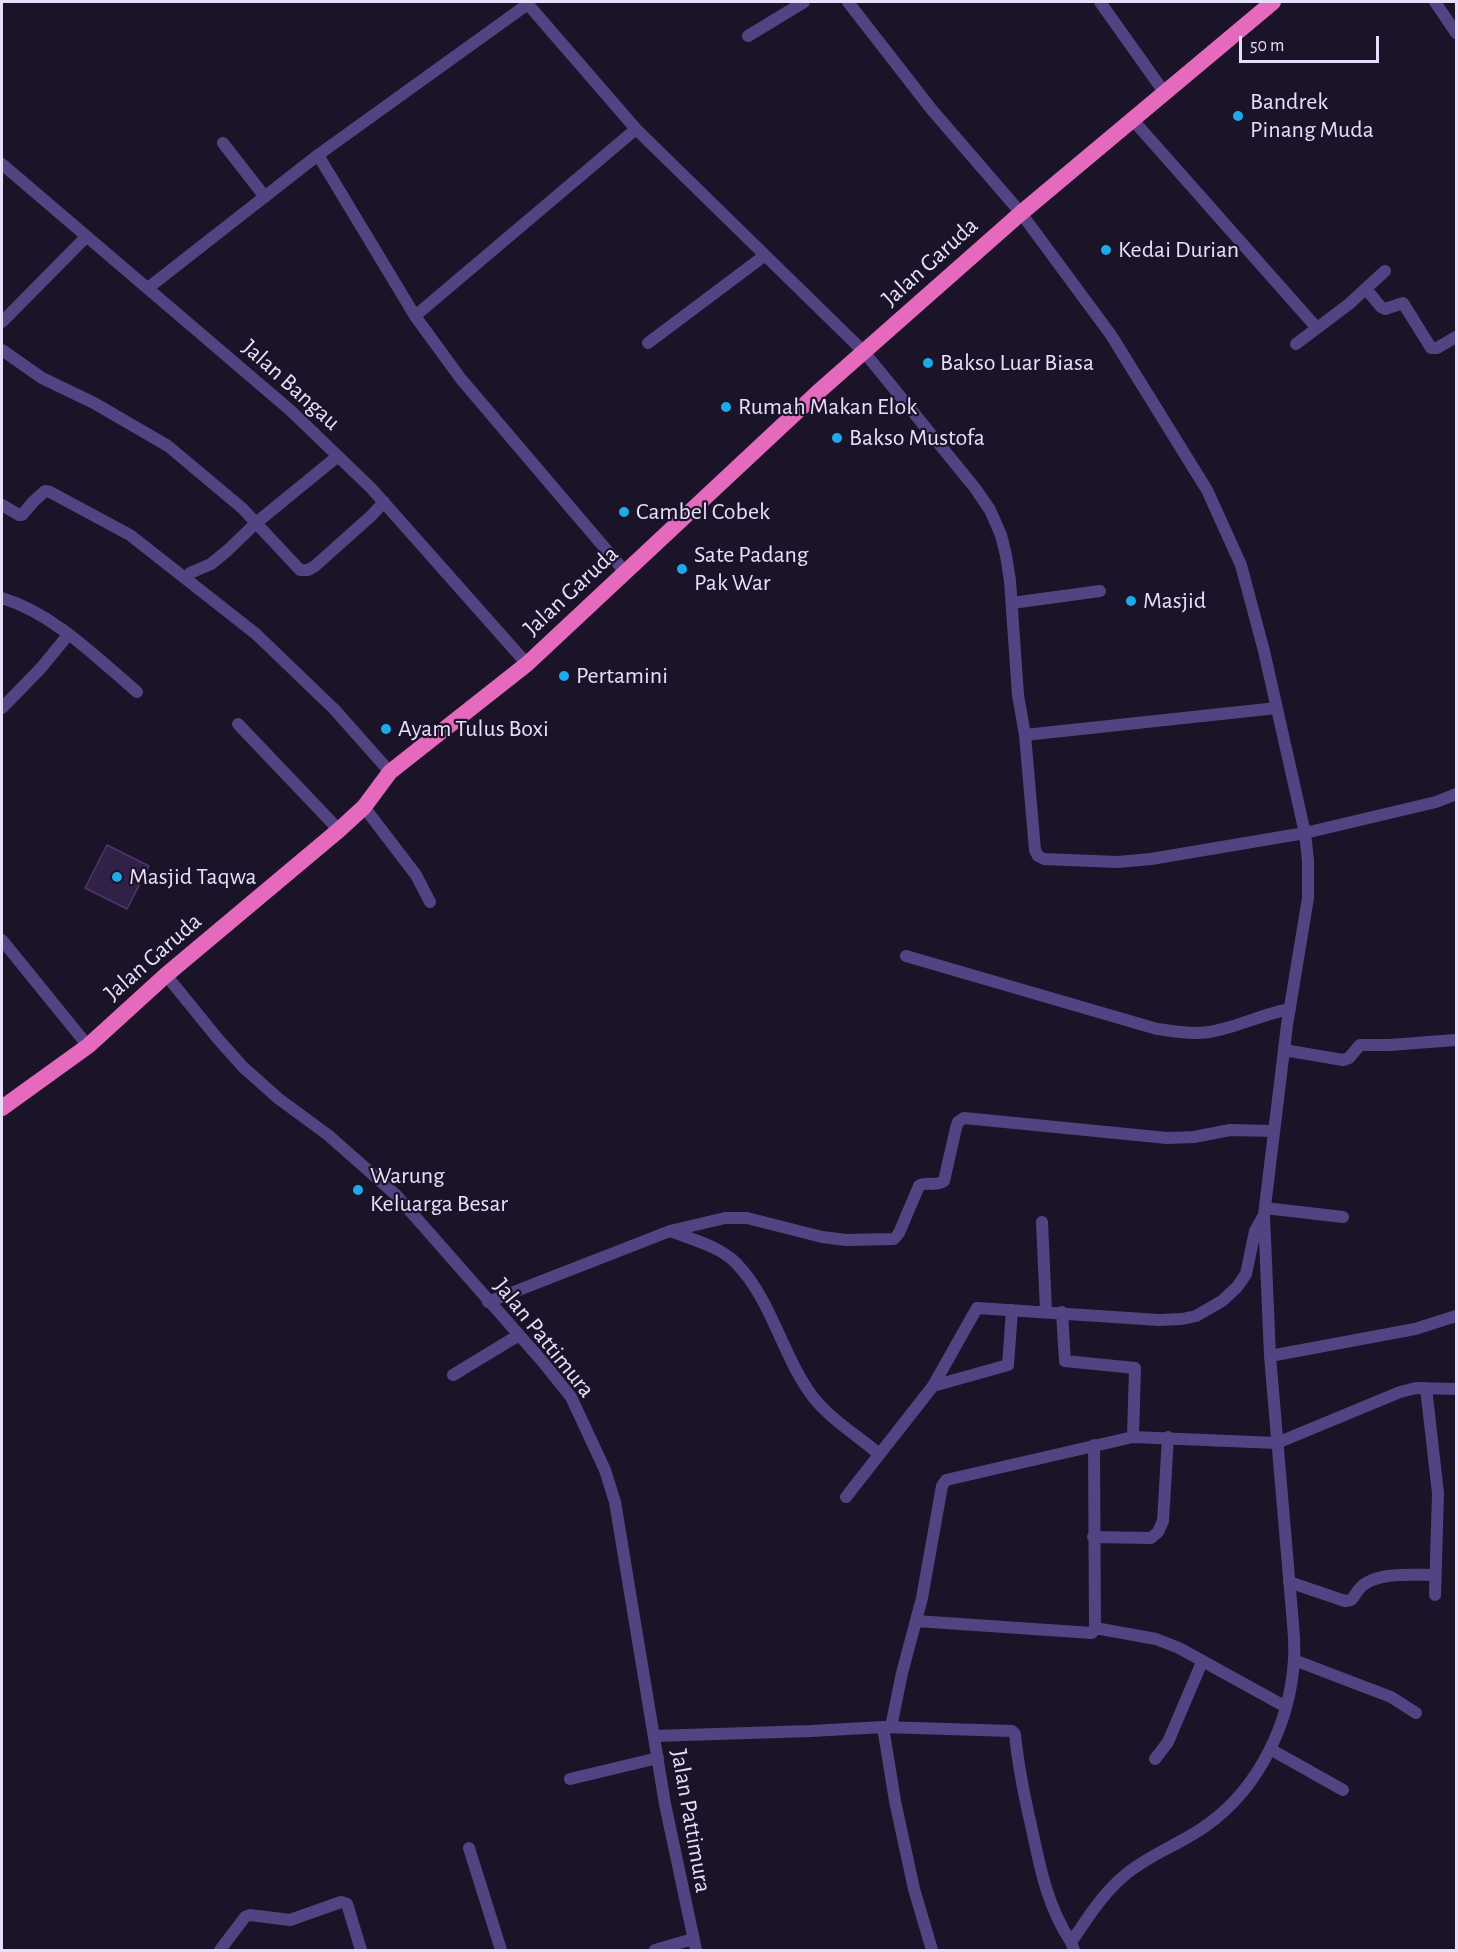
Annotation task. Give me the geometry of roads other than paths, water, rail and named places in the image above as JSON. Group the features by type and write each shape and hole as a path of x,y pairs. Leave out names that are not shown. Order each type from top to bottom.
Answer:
{"highway":[{"name":"Jalan Garuda","path":"2,1108 88,1046 166,975 339,830 364,807 390,772 527,664 817,393 1021,213 1273,2"}],"street":[{"path":"748,36 804,2"},
{"path":"848,2 932,110 1021,213 1111,334 1207,490 1241,565 1305,833 1308,898 1284,1050 1265,1212 1270,1356 1294,1660 1286,1707 1270,1749 1251,1780 1224,1812 1206,1826 1163,1849 1125,1874 1097,1902 1072,1946"},
{"path":"1100,2 1164,92"},
{"path":"1435,2 1456,33"},
{"path":"148,288 318,155 527,3 636,129 864,352 975,488 990,510 1001,535 1006,555 1012,603 1018,695 1025,735 1035,850 1038,856 1044,859 1134,861 1305,833 1436,802 1456,794"},
{"path":"1132,119 1317,327"},
{"path":"415,316 636,129"},
{"path":"223,143 265,197"},
{"path":"318,155 415,316 461,379 626,573"},
{"name":"Jalan Bangau","path":"2,164 290,410 384,502 527,664"},
{"path":"2,322 86,237"},
{"path":"648,343 764,256"},
{"path":"1296,344 1366,289 1385,271"},
{"path":"1366,289 1385,309 1401,302 1407,306 1431,348 1437,348 1456,337"},
{"path":"2,350 42,378 94,403 168,446 242,507 300,570 308,570 384,502"},
{"path":"187,578 190,573 211,564 256,523 338,456"},
{"path":"2,504 22,515 39,495 45,491 50,492 130,535 256,634 296,671 390,772"},
{"path":"1012,603 1100,591"},
{"path":"2,598 23,605 68,634 137,692"},
{"path":"2,708 41,668 68,634"},
{"path":"1025,735 1276,708"},
{"path":"238,724 339,830"},
{"path":"364,807 416,875 430,902"},
{"path":"2,940 88,1046"},
{"path":"906,956 1157,1029 1192,1034 1221,1030 1273,1012 1290,1009"},
{"name":"Jalan Pattimura","path":"166,975 243,1067 279,1099 328,1135 396,1195 571,1397 605,1470 615,1502 665,1804 694,1945"},
{"path":"1284,1050 1343,1060 1349,1058 1360,1045 1456,1040"},
{"path":"489,1302 670,1231 735,1217 822,1237 846,1240 894,1239 899,1233 919,1186 944,1181 956,1128 958,1122 964,1118 1167,1138 1194,1137 1230,1130 1274,1131"},
{"path":"1265,1212 1342,1217"},
{"path":"846,1497 933,1386 977,1308 1159,1320 1196,1316 1222,1300 1237,1287 1246,1274 1254,1231 1265,1212"},
{"path":"1042,1222 1046,1311"},
{"path":"670,1231 712,1248 735,1261 752,1283 802,1380 814,1398 834,1420 879,1454"},
{"path":"933,1386 1008,1365 1012,1310"},
{"path":"1062,1312 1065,1361 1135,1368 1133,1437"},
{"path":"1270,1356 1415,1329 1456,1317"},
{"path":"453,1376 519,1335"},
{"path":"932,1950 914,1889 895,1801 887,1727 922,1598 944,1481 1133,1437 1276,1443 1400,1392 1416,1388 1456,1389"},
{"path":"1426,1388 1438,1493 1436,1595"},
{"path":"1093,1537 1151,1538 1158,1532 1163,1521 1168,1437"},
{"path":"915,1621 1088,1634 1093,1632 1095,1628 1094,1445"},
{"path":"1289,1582 1345,1601 1351,1600 1368,1582 1384,1576 1436,1575"},
{"path":"1095,1628 1156,1639 1179,1648 1286,1707"},
{"path":"1294,1660 1392,1697 1416,1713"},
{"path":"1155,1759 1168,1742 1202,1662"},
{"path":"654,1736 887,1727 1014,1732 1018,1766 1041,1872 1055,1916 1072,1946"},
{"path":"1270,1749 1342,1790"},
{"path":"570,1779 658,1758"},
{"path":"469,1848 501,1950"},
{"path":"220,1950 245,1917 250,1915 290,1920 341,1902 348,1907 361,1950"},
{"path":"655,1950 694,1945"}],"place":[{"name":"Bandrek Pinang Muda","path":"1238,116"},
{"name":"Kedai Durian","path":"1106,250"},
{"name":"Bakso Luar Biasa","path":"928,363"},
{"name":"Rumah Makan Elok","path":"726,407"},
{"name":"Bakso Mustofa","path":"837,438"},
{"name":"Cambel Cobek","path":"624,512"},
{"name":"Sate Padang Pak War","path":"682,569"},
{"name":"Masjid","path":"1131,601"},
{"name":"Pertamini","path":"564,676"},
{"name":"Ayam Tulus Boxi","path":"386,729"},
{"name":"Masjid Taqwa","path":"117,877"},
{"name":"Warung Keluarga Besar","path":"358,1190"}]}
